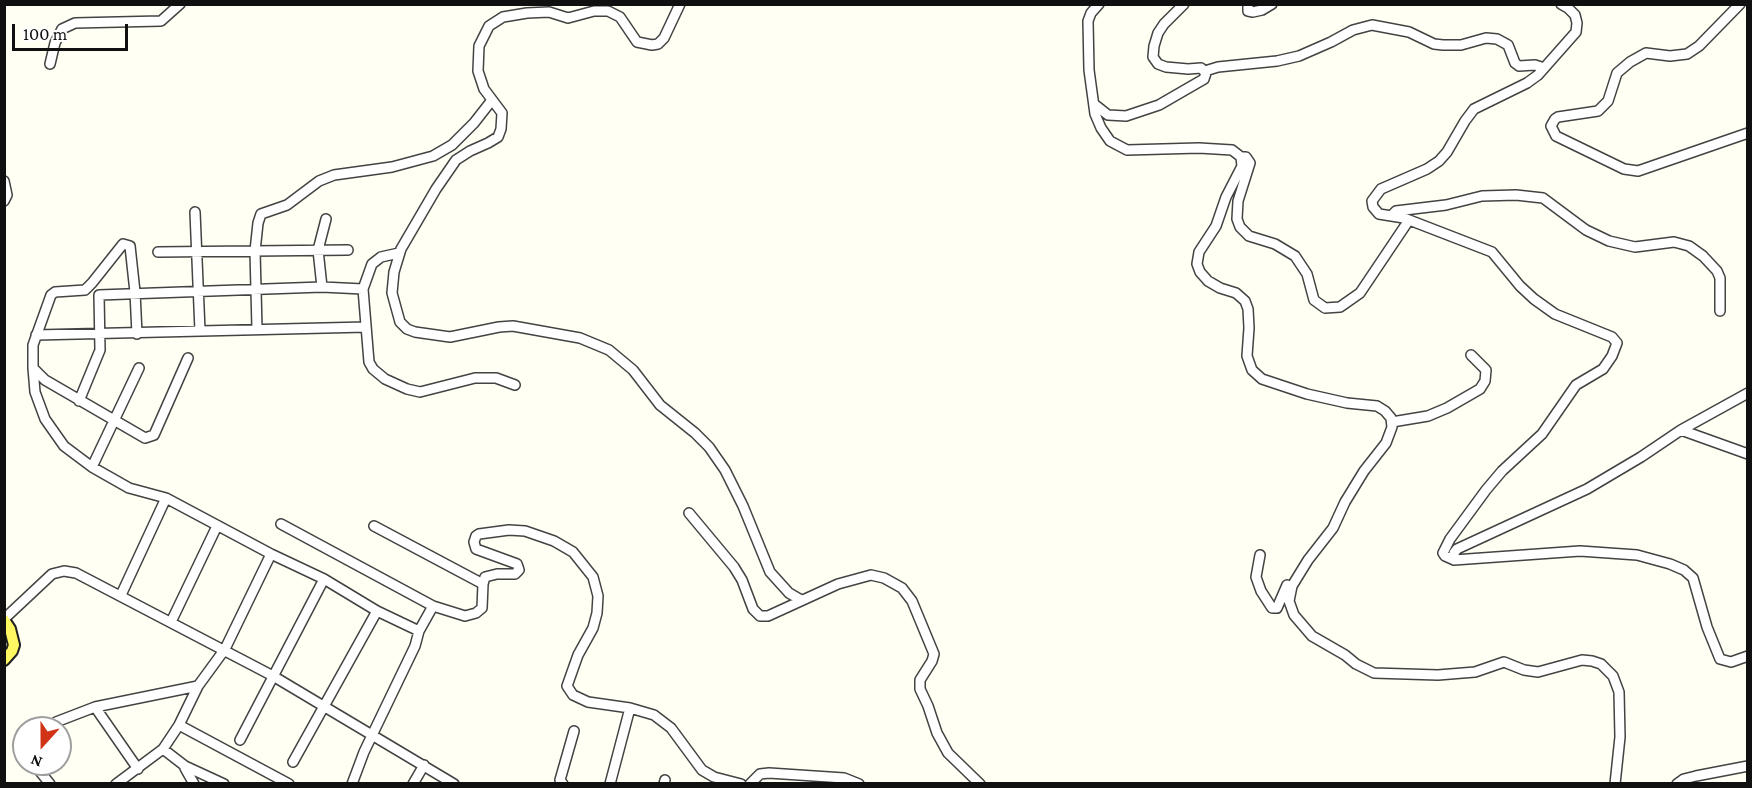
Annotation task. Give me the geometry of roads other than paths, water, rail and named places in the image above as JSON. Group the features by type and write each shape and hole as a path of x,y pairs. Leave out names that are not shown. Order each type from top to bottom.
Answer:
{"main road":[{"path":"4,620 10,629 14,645 4,660"}],"street":[{"path":"50,64 55,43 62,29 75,23 161,21 180,4"},
{"path":"680,4 664,38 658,44 652,45 637,42 620,17 608,11 594,11 568,18 542,11 497,20 489,26 479,46 477,64 482,84 502,117 501,129 498,136 456,160 436,189 399,253 393,272 392,293 397,318 410,331 450,336 499,327 520,327 588,340 609,350 633,370 660,405 709,447 725,470 743,506 770,572 789,593 801,600"},
{"path":"1099,4 1091,13 1088,21 1088,55 1095,114 1110,141 1128,151 1199,148 1232,150 1241,157 1246,157 1250,163 1238,201 1237,219 1240,227 1249,236 1275,244 1296,256 1307,274 1314,300 1325,308 1340,307 1360,293 1409,220"},
{"path":"1184,4 1161,28 1155,39 1153,57 1156,62 1166,67 1201,68 1205,71 1218,67 1277,61 1299,56 1353,30 1372,25 1398,29 1420,36 1434,44 1461,45 1486,38 1497,39 1508,45 1515,63 1519,66 1538,65 1544,68"},
{"path":"1248,4 1248,11 1252,12 1262,10 1272,4"},
{"path":"1561,4 1575,15 1576,32 1544,68 1527,84 1474,109 1447,152 1433,166 1381,189 1372,201 1374,211 1379,214 1409,220 1492,252 1527,292 1555,314 1612,337 1617,343 1603,369 1576,386 1542,434 1502,471 1486,490 1444,549 1444,556 1454,560 1580,551 1628,554 1658,560 1684,570 1693,578 1707,627 1720,659 1731,662 1748,656"},
{"path":"1740,4 1699,46 1687,54 1670,56 1646,53 1617,73 1608,101 1598,111 1558,117 1551,126 1556,136 1624,169 1638,171 1748,133"},
{"path":"1094,104 1108,115 1126,116 1159,105 1204,79 1205,71"},
{"path":"257,329 255,251 261,214 287,205 319,181 334,175 392,167 433,156 452,145 474,123 492,100"},
{"path":"1241,157 1242,166 1226,197 1216,226 1199,252 1197,264 1200,272 1208,281 1240,295 1247,304 1249,328 1247,356 1250,366 1262,379 1307,394 1334,401 1382,408 1392,422 1386,443 1354,488 1333,528 1287,584 1275,609 1261,591 1256,577 1260,555"},
{"path":"4,181 7,195 4,201"},
{"path":"1392,215 1396,211 1446,205 1482,196 1539,197 1550,202 1586,230 1609,241 1635,247 1674,242 1689,246 1703,256 1717,271 1720,278 1720,311"},
{"path":"195,212 200,331"},
{"path":"322,287 318,250 326,219"},
{"path":"137,334 130,246 123,244 85,290 55,292 51,295 33,345 35,392 45,419 64,446 92,467 129,488 166,498 271,554 324,579 377,611 419,631"},
{"path":"158,252 348,250"},
{"path":"399,253 381,257 372,264 363,289 369,362 372,369 385,379 420,392 475,378 496,378 514,384"},
{"path":"79,401 100,350 99,295 322,287 363,289"},
{"path":"36,335 366,327"},
{"path":"1392,422 1418,419 1438,412 1480,389 1485,381 1486,370 1471,355"},
{"path":"33,368 45,380 145,438 154,435 188,358"},
{"path":"92,467 116,421 139,368"},
{"path":"1454,560 1454,553 1457,549 1587,489 1641,458 1681,430 1748,393"},
{"path":"1681,430 1748,454"},
{"path":"121,595 166,498"},
{"path":"689,513 734,567 742,580 753,609 760,616 768,616 838,584 871,575 884,578 902,588 912,601 934,654 932,662 920,680 920,689 937,733 948,753 980,783"},
{"path":"281,525 433,606 465,616 476,613 482,608 483,584 488,575 515,574 519,568 517,564 476,549 474,542 476,536 509,530 525,531 554,541 573,552 593,577 598,596 593,628 578,655 567,686 576,698 654,715 671,728 702,770 714,777 741,783"},
{"path":"171,622 218,526"},
{"path":"374,526 483,584"},
{"path":"116,783 163,749 179,725 198,686 225,650 271,554"},
{"path":"1304,565 1290,591 1289,601 1294,615 1307,631 1323,644 1346,655 1356,664 1374,673 1438,675 1475,672 1504,662 1538,672 1582,660 1601,664 1610,671 1619,692 1620,737 1615,783"},
{"path":"4,620 52,574 64,571 76,573 324,704 454,783"},
{"path":"240,740 324,579"},
{"path":"352,783 372,735 416,646 419,631 433,606"},
{"path":"292,762 377,611"},
{"path":"72,716 95,707 198,686"},
{"path":"95,707 138,769"},
{"path":"610,783 630,708"},
{"path":"179,725 289,783"},
{"path":"563,783 561,780 574,731"},
{"path":"163,749 185,766 224,783"},
{"path":"414,783 424,765"},
{"path":"185,766 194,783"},
{"path":"1677,783 1696,776 1748,766"},
{"path":"750,783 760,774 769,773 844,778 859,783"}]}
